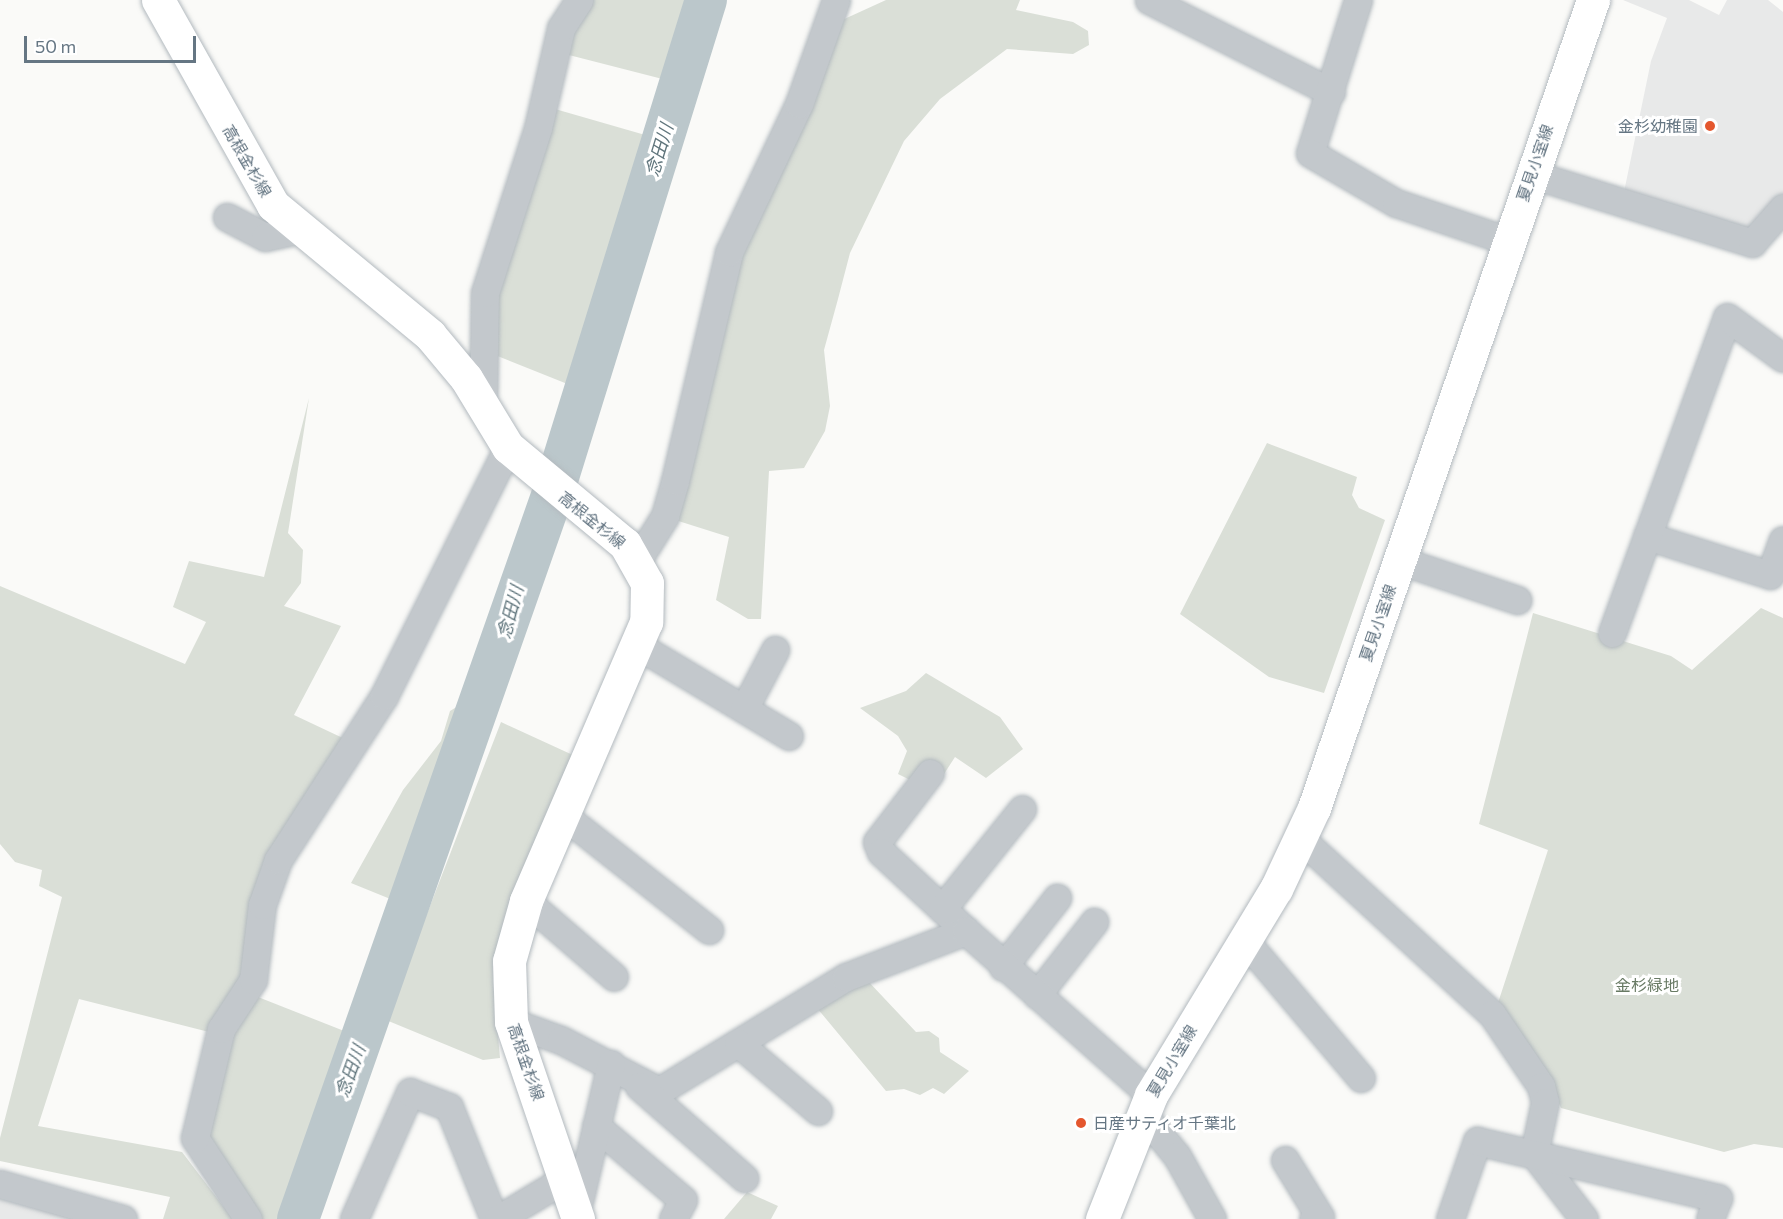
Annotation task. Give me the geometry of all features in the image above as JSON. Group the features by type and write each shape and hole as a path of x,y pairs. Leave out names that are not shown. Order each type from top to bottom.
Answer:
{"street":[{"name":"高根金杉線","path":"159,0 260,188 297,230 430,335 483,406 514,453 631,552 648,603 637,645 526,901 509,961 511,1022 578,1214"},
{"path":"483,406 485,293 538,128 561,28 579,0"},
{"path":"631,552 664,516 675,481 729,252 795,114 836,0"},
{"path":"1149,0 1332,92"},
{"path":"1358,0 1332,92 1310,153 1396,203 1508,241"},
{"name":"夏見小室線","path":"1102,1219 1146,1104 1246,942 1301,839 1593,0"},
{"path":"1531,174 1752,243 1783,208"},
{"path":"227,217 265,237 297,230"},
{"path":"1612,633 1727,317 1783,358"},
{"path":"248,1219 195,1138 221,1029 253,980 262,905 278,860 384,696 514,453"},
{"path":"1647,536 1770,575 1783,540"},
{"path":"1399,560 1517,600"},
{"path":"637,645 789,736"},
{"path":"744,709 775,650"},
{"path":"930,773 877,842 942,909 1037,996 1146,1104 1212,1219"},
{"path":"942,909 1022,809"},
{"path":"563,814 709,930"},
{"path":"1301,839 1492,1014 1541,1086 1545,1102 1534,1154 1584,1219"},
{"path":"1003,967 1057,898"},
{"path":"526,901 614,977"},
{"path":"1037,996 1094,922"},
{"path":"636,1083 659,1091 846,977 966,931"},
{"path":"1246,942 1361,1078"},
{"path":"511,1022 611,1064 636,1083 744,1178"},
{"path":"738,1043 818,1111"},
{"path":"578,1214 611,1064"},
{"path":"354,1219 410,1092 449,1107 496,1219 566,1179"},
{"path":"596,1126 683,1200 673,1219"},
{"path":"1450,1219 1477,1141 1718,1198 1710,1219"},
{"path":"1285,1160 1320,1217 1312,1219"},
{"path":"0,1184 123,1219"}],"shaded area":[{"name":"金杉幼稚園","path":"1623,0 1689,0 1719,15 1727,0 1768,0 1783,12 1783,201 1758,235 1624,192 1651,61 1667,18"},
{"path":"0,1195 90,1219 0,1219"}],"green space":[{"path":"587,0 701,0 682,84 565,54 570,27"},
{"path":"886,0 1020,0 1016,10 1073,22 1088,31 1089,45 1073,54 1007,49 940,99 904,141 850,253 824,350 830,406 825,431 804,468 769,471 761,619 748,619 716,600 729,537 672,519 722,296 840,21"},
{"path":"555,109 666,141 595,395 495,355 492,300"},
{"path":"309,398 288,533 303,550 301,583 284,606 341,626 294,715 347,740 318,786 244,978 209,1032 79,999 38,1126 182,1152 233,1219 163,1219 170,1197 0,1161 0,1138 62,897 39,886 42,870 15,862 0,844 0,586 185,664 206,622 173,607 189,561 264,577"},
{"path":"1267,443 1357,477 1352,495 1359,508 1385,520 1324,693 1269,677 1180,614"},
{"name":"金杉緑地","path":"1761,608 1783,618 1783,1148 1754,1144 1724,1152 1561,1108 1548,1079 1496,1009 1548,850 1479,824 1533,613 1671,656 1692,670"},
{"path":"482,642 514,652 410,907 351,883 403,790 441,741 450,711 481,692 491,659"},
{"path":"926,673 1000,717 1023,749 986,778 955,757 944,774 930,767 916,783 898,774 907,751 898,736 860,708 906,691"},
{"path":"501,722 575,756 497,948 493,981 500,1058 483,1060 386,1020"},
{"path":"867,980 916,1032 929,1031 939,1038 940,1052 969,1071 944,1094 933,1088 920,1095 904,1089 886,1091 817,1008"},
{"path":"258,997 367,1040 296,1219 255,1219 207,1134 232,1035"},
{"path":"747,1192 778,1206 771,1219 724,1219"}],"waterway":[{"name":"念田川","path":"298,1219 554,490 706,0"}],"place":[{"name":"金杉幼稚園","path":"1710,126"},
{"name":"日産サティオ千葉北","path":"1081,1123"}]}
